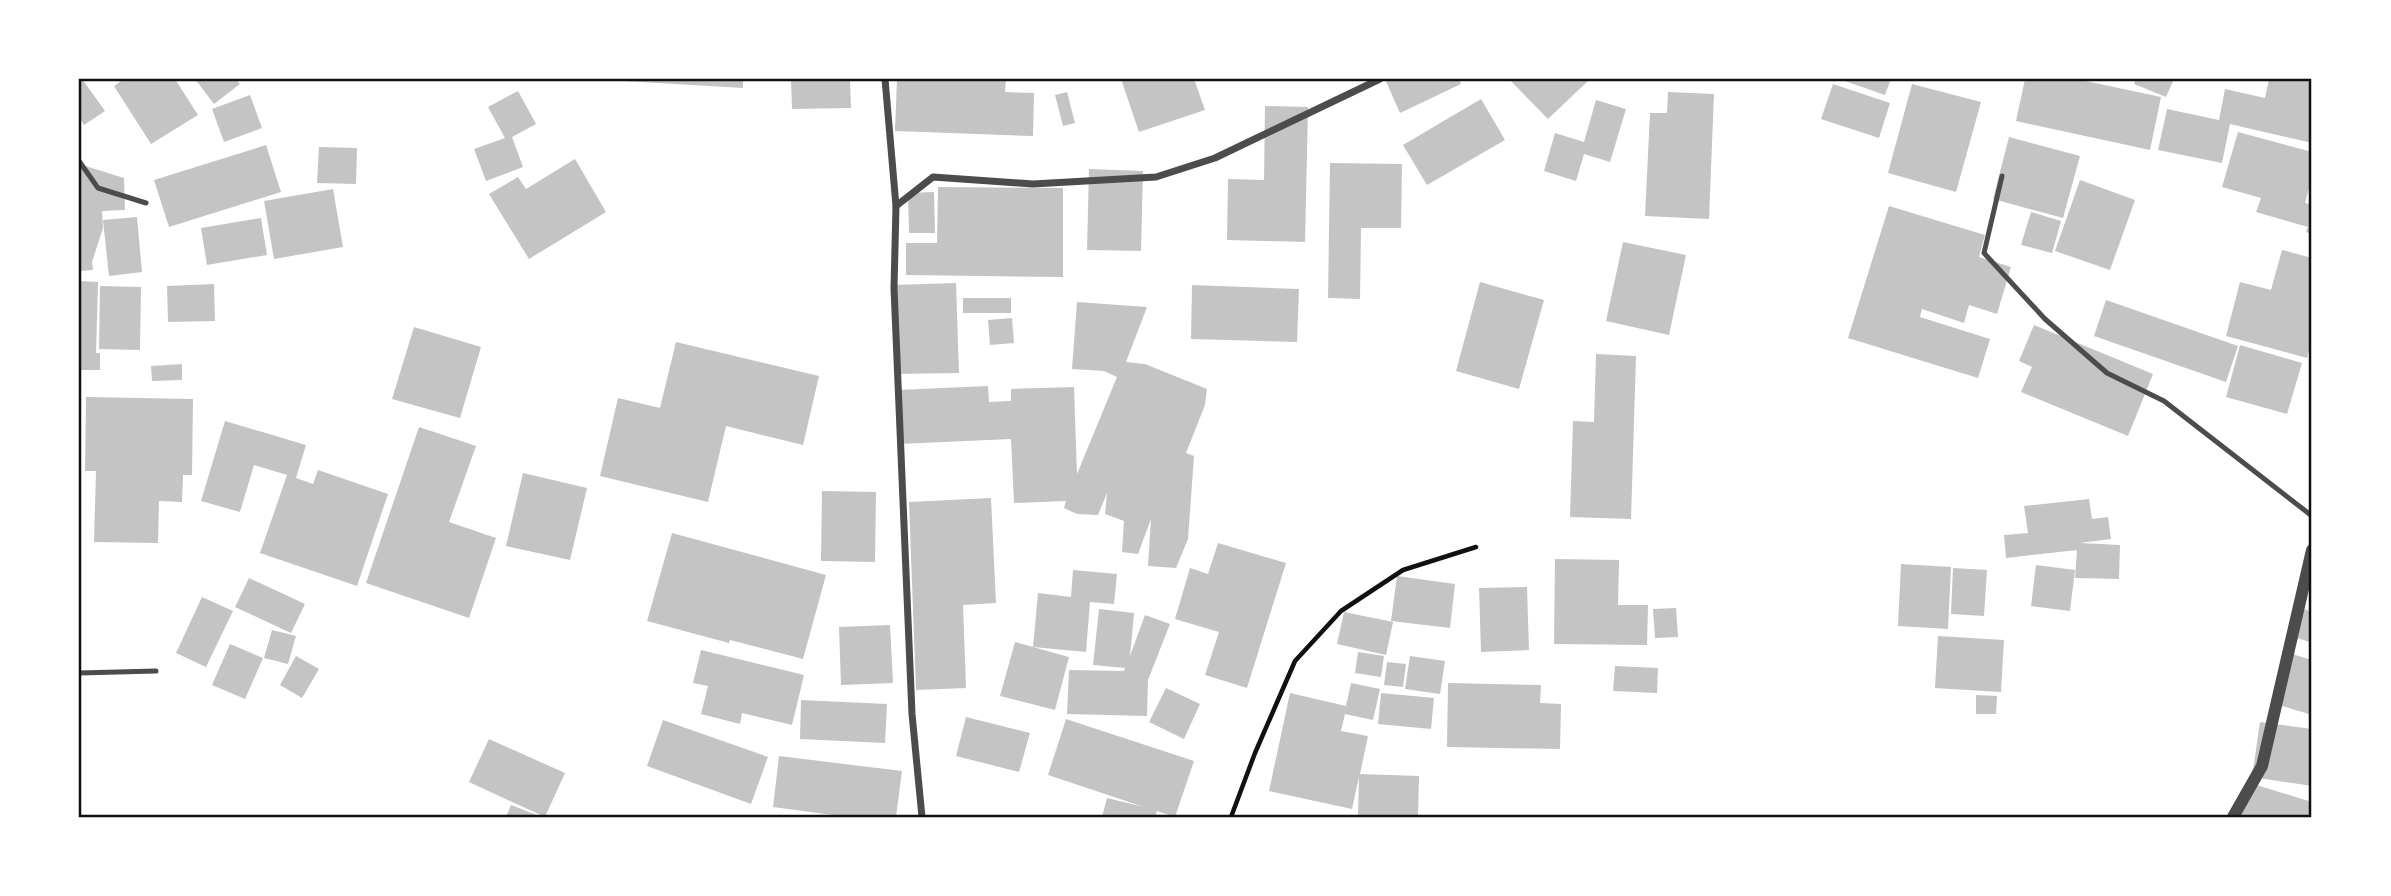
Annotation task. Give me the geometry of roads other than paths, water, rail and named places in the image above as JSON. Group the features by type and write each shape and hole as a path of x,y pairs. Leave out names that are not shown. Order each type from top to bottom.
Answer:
{"street":[{"path":"885,79 896,206 894,302 912,714 922,817"},
{"path":"896,206 933,177 1033,184 1156,177 1215,158 1380,79"},
{"path":"2232,817 2262,766 2312,550"}],"lane":[{"path":"79,161 98,188 146,203"},
{"path":"2002,176 1984,253 2045,319 2107,373 2164,401 2312,516"},
{"path":"79,673 156,671"}]}
